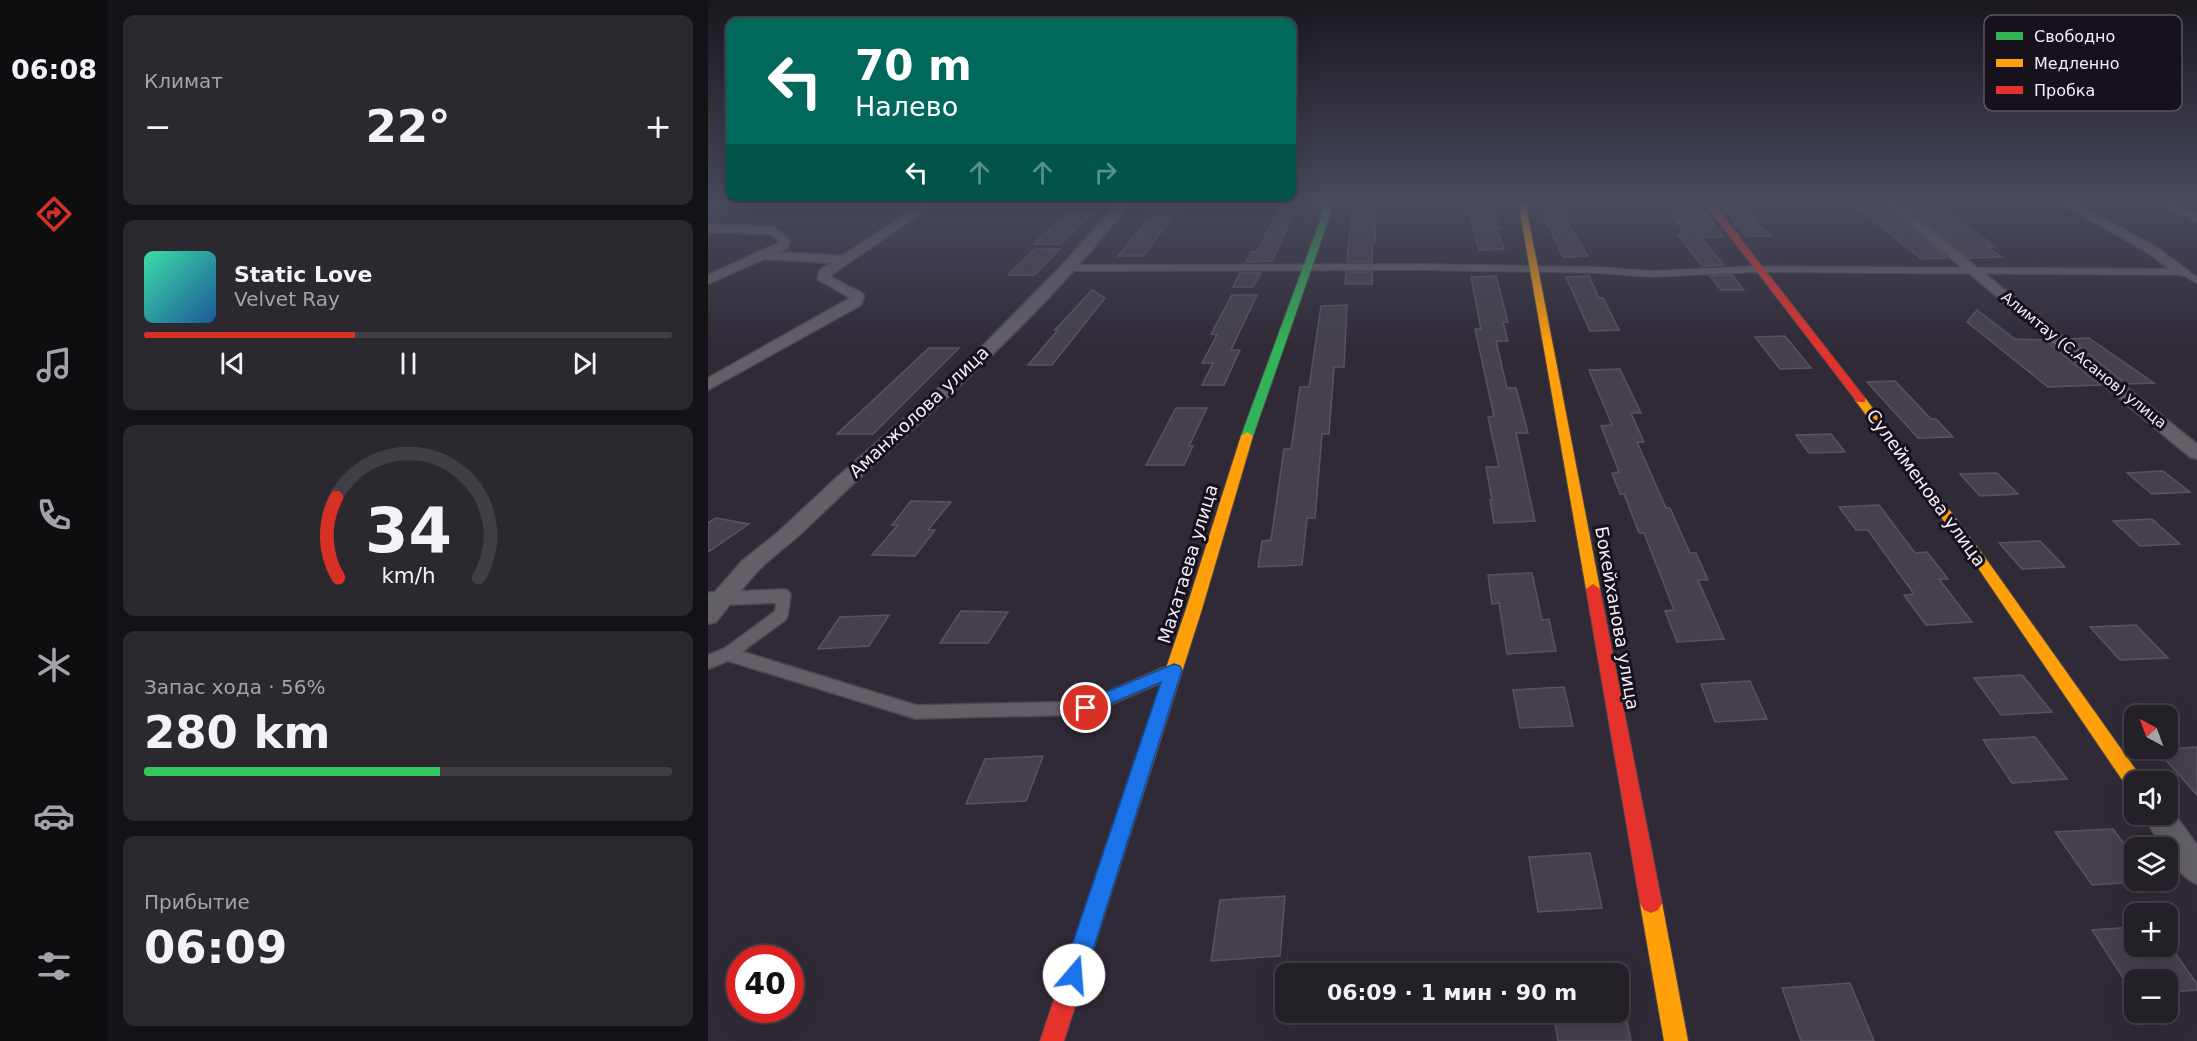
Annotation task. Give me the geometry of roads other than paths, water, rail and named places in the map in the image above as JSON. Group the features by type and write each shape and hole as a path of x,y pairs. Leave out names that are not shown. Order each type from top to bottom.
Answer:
{"street":[{"path":"708,280 774,250"},
{"path":"708,385 856,302 857,296 848,289 824,279 825,273 860,250"},
{"name":"Аманжолова улица","path":"708,616 715,599 964,374 1083,250"},
{"name":"Махатаева улица","path":"1052,1041 1174,670 1245,441 1313,250"},
{"name":"Бокейханова улица","path":"1531,250 1676,1041"},
{"name":"Сулейменова улица","path":"1743,250 1852,388 1979,559 2126,771"},
{"name":"Алимтау (С.Асанов) улица","path":"1948,250 2197,453"},
{"path":"2151,250 2183,272"},
{"path":"763,255 844,260"},
{"path":"2165,825 2197,870"}],"lane":[{"path":"1067,268 1307,267 1598,270 1651,274 1758,269 2183,272 2197,280"},
{"path":"708,662 728,654 781,615 784,596 715,599"},
{"path":"728,654 916,712 1086,708 1174,670"}]}
